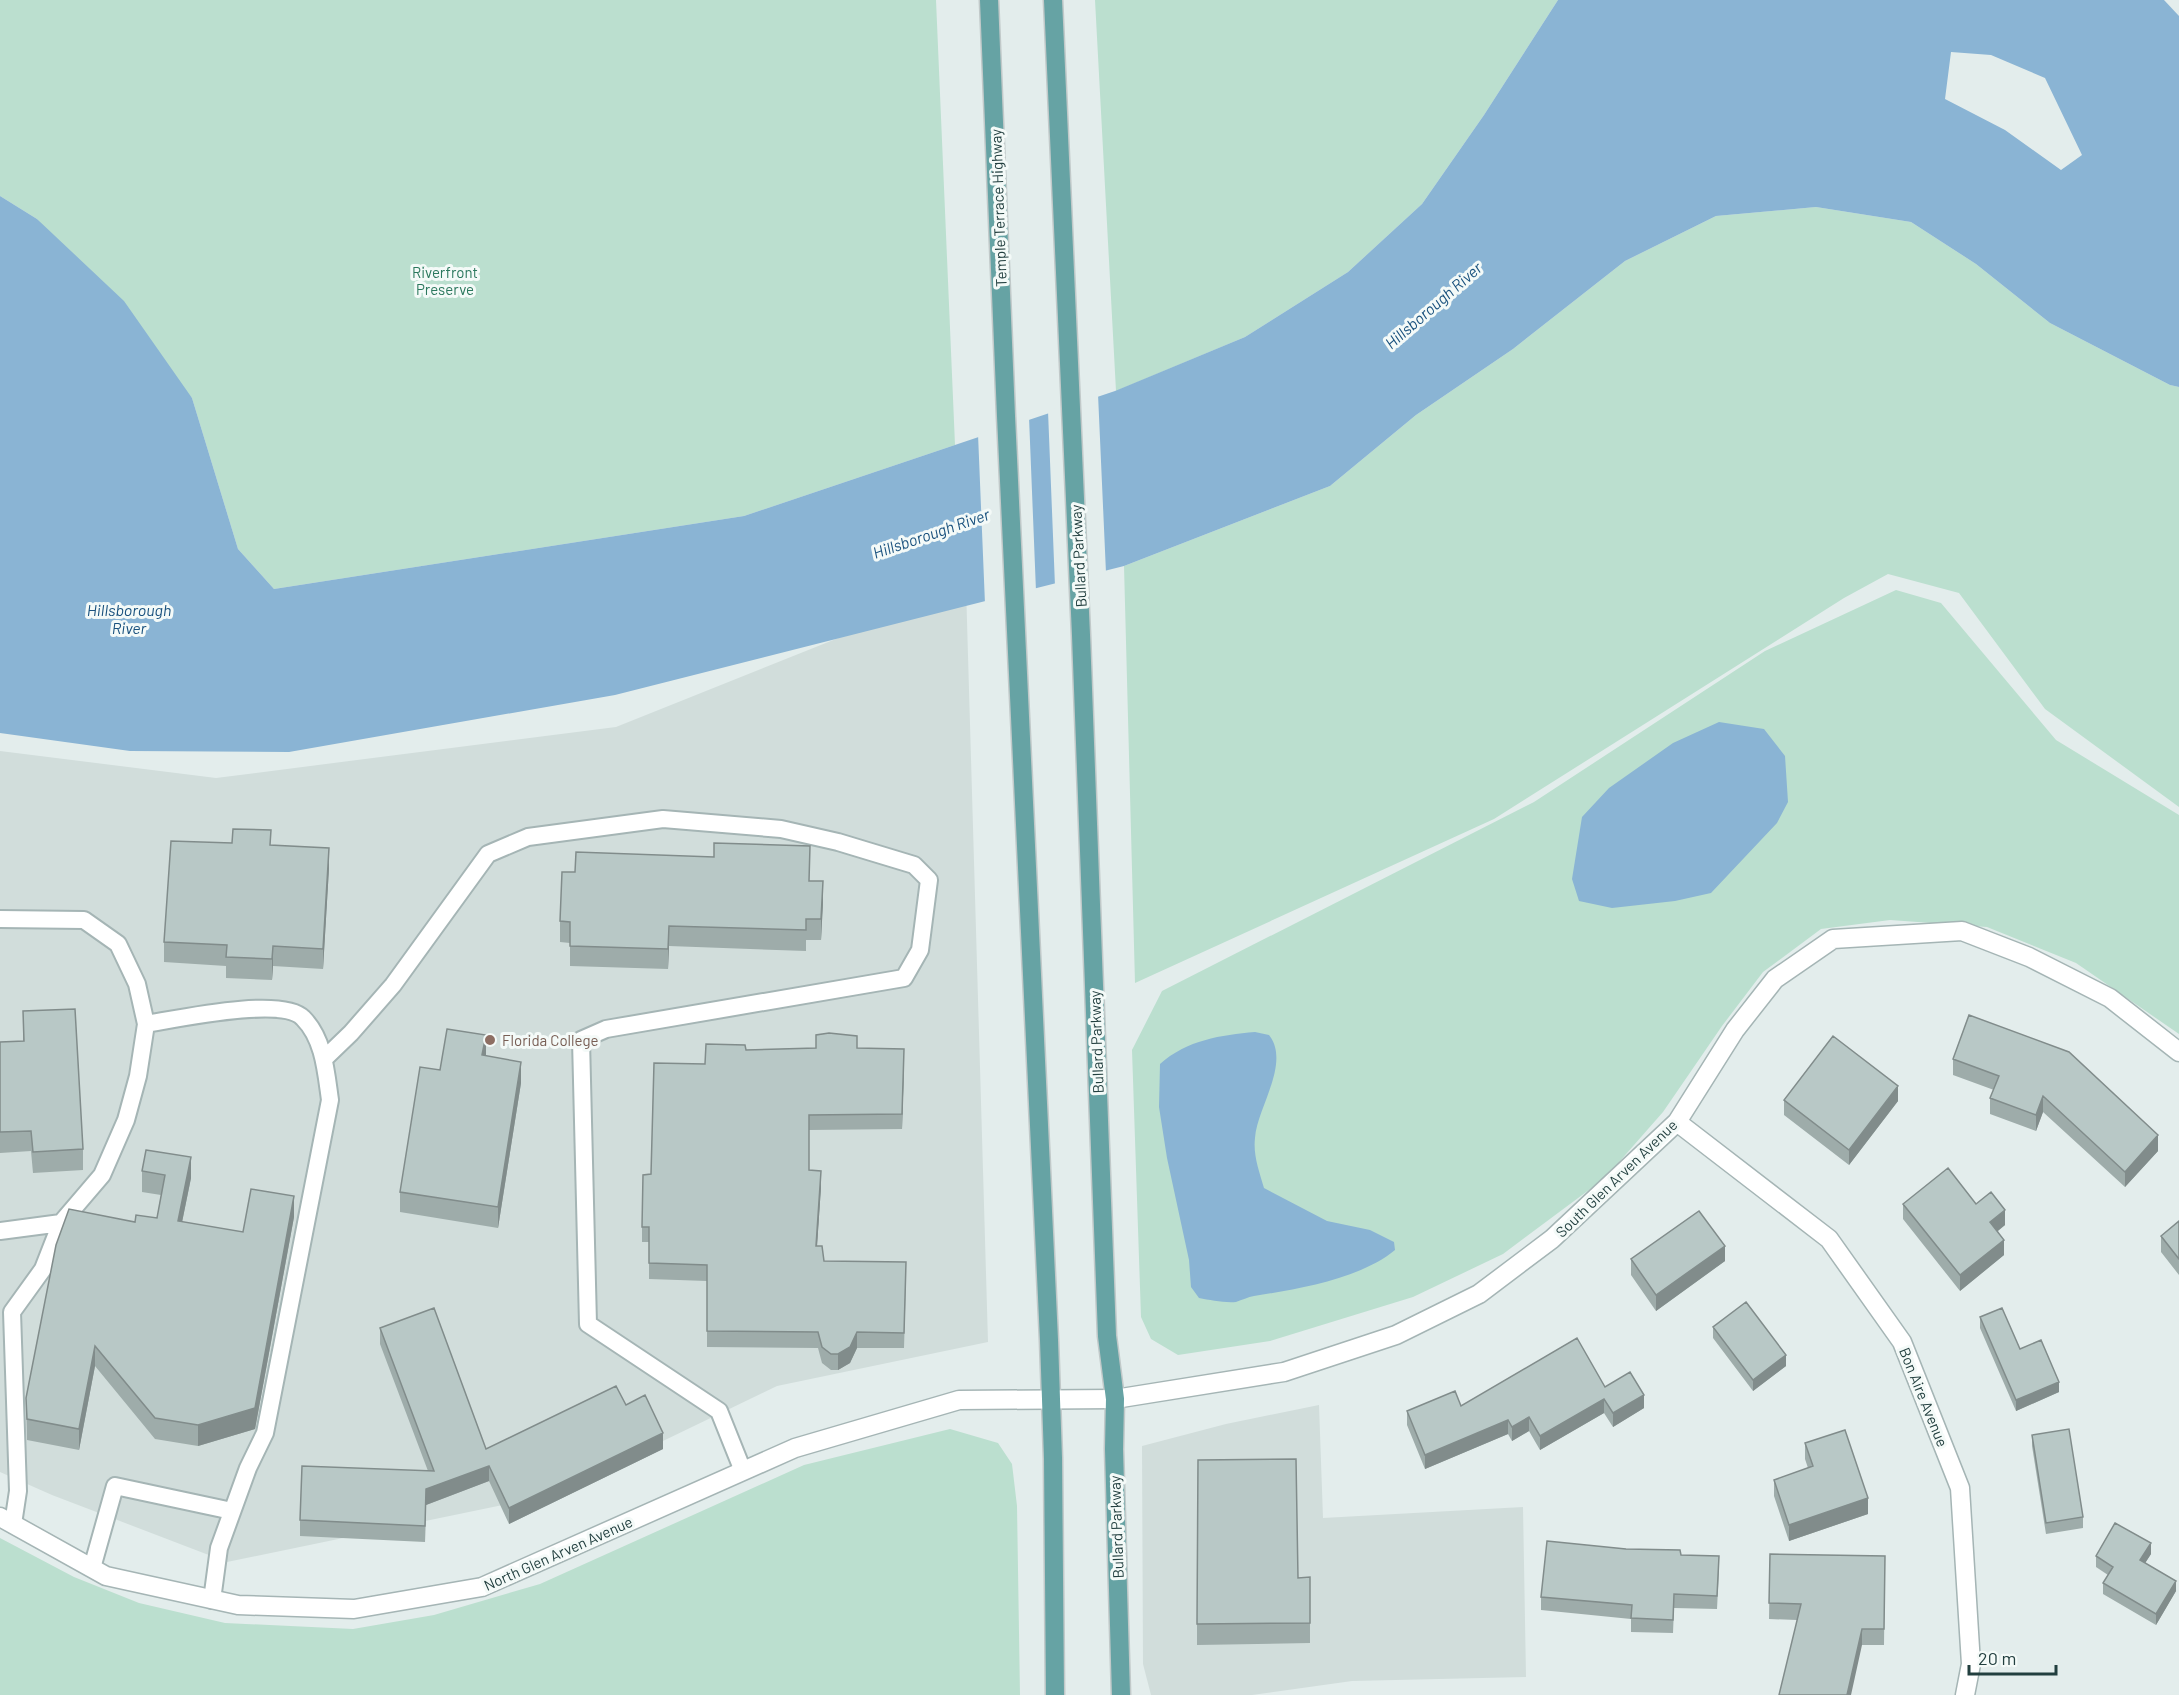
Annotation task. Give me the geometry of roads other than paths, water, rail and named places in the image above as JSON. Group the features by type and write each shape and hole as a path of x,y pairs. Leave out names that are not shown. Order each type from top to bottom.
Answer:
{"main road":[{"name":"Temple Terrace Highway","path":"989,0 1049,1328 1050,1400"},
{"name":"Bullard Parkway","path":"1053,0 1081,635 1107,1336 1114,1399 1121,1695"},
{"path":"1050,1400 1053,1458 1055,1695"}],"street":[{"name":"South Glen Arven Avenue","path":"1114,1399 1284,1372 1396,1335 1479,1294 1552,1239 1677,1122 1735,1030 1775,979 1833,939 1962,931 2029,957 2110,998 2179,1052"},
{"name":"Bon Aire Avenue","path":"1677,1122 1829,1239 1902,1342 1960,1488 1971,1664 1965,1695"},
{"name":"North Glen Arven Avenue","path":"6,1521 106,1576 238,1605 354,1609 482,1587 795,1448 959,1400 1114,1399"}],"lane":[{"path":"324,1059 351,1034 393,985 488,854 528,837 663,819 781,829 838,842 914,865 929,880 920,950 904,978 606,1029 581,1040 588,1324 719,1411 743,1471"},
{"path":"0,919 84,920 118,944 137,984 146,1024 138,1076 126,1120 102,1175 61,1223 43,1269 6,1312 18,1491 6,1521"},
{"path":"146,1024 264,1007 286,1009 302,1016 315,1034 324,1059 330,1100 265,1433 248,1468 219,1548 212,1599"},
{"path":"0,1231 61,1223"},
{"path":"92,1568 115,1486 232,1511"}],"water":[{"name":"Hillsborough River","path":"1558,0 2164,0 2179,16 2179,387 2170,385 2050,323 1976,264 1911,222 1816,207 1716,216 1625,261 1513,349 1416,415 1330,486 1124,566 615,695 289,752 130,751 0,733 0,196 37,219 124,301 192,398 238,549 274,589 744,516 1115,391 1245,337 1348,272 1422,204 1484,115","holes":["1951,52 1991,55 2045,78 2082,155 2061,170 2005,130 1945,99"]},
{"path":"1719,722 1764,729 1785,756 1788,802 1777,823 1711,893 1675,901 1612,908 1579,901 1572,879 1582,817 1609,788 1673,743"},
{"path":"1255,1032 1269,1035 1275,1046 1276,1059 1275,1072 1255,1138 1258,1169 1264,1188 1327,1221 1370,1230 1394,1242 1395,1250 1364,1268 1328,1281 1252,1296 1236,1302 1222,1302 1199,1298 1191,1287 1189,1260 1167,1158 1159,1107 1160,1064 1181,1049 1193,1044 1217,1037"}],"place":[{"name":"Florida College","path":"490,1040"}],"park label":[{"name":"Riverfront Preserve","path":"445,280"}]}
